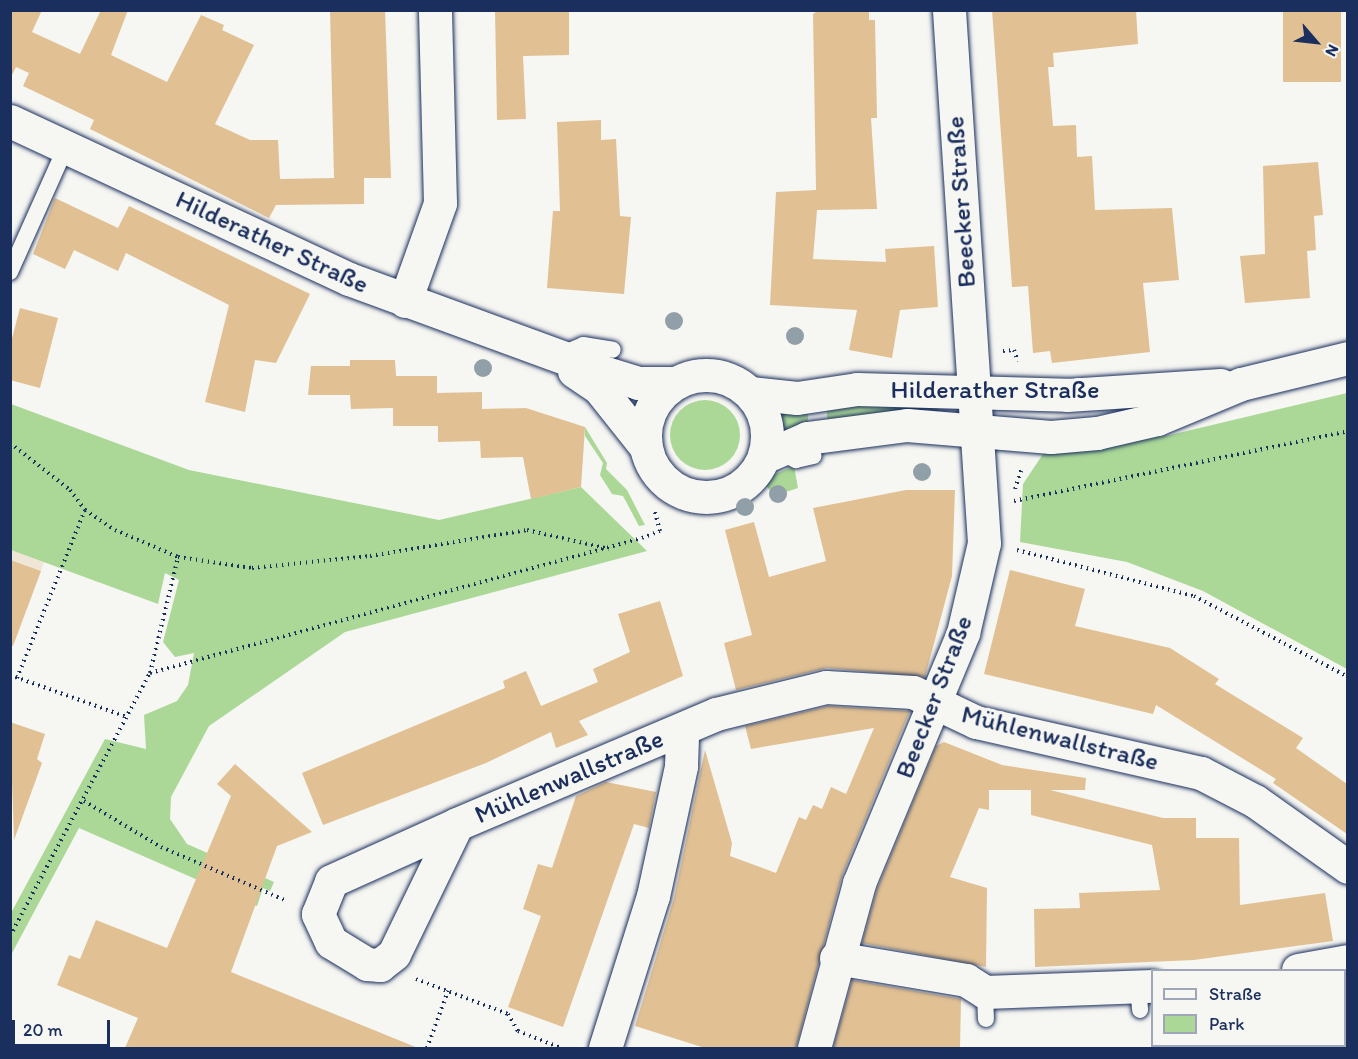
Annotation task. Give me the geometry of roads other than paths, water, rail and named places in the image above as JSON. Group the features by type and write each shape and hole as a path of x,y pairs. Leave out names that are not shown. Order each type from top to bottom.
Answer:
{"street":[{"path":"405,301 440,203 435,10"},
{"name":"Beecker Straße","path":"814,1048 836,958 859,883 937,702 963,633 984,543 949,10"},
{"name":"Hilderather Straße","path":"10,121 405,301 638,383 675,383"},
{"name":"Hilderather Straße","path":"548,353 599,388 646,447"},
{"name":"Hilderather Straße","path":"770,454 807,438 886,427 1051,437 1097,434 1157,419 1241,384 1347,358"},
{"path":"714,375 750,393 768,434 770,454 737,489 698,497 664,481 646,447 647,422 657,400 675,383 714,375"},
{"name":"Hilderather Straße","path":"750,393 797,398 857,389 1067,395 1241,384"},
{"name":"Mühlenwallstraße","path":"457,825 402,942 380,965 345,954 331,942 318,914 331,881 457,825 716,714 826,687 913,693 937,702 976,722 1201,772 1255,801 1347,867"},
{"name":"Mühlenwallstraße","path":"605,1048 653,896 681,766 682,730"},
{"path":"836,958 966,980 985,1006 1144,994"},
{"path":"1303,969 1347,961"}],"lane":[{"path":"10,272 66,147"},
{"path":"548,353 583,345 613,350"},
{"path":"770,454 796,460 814,456"}]}
